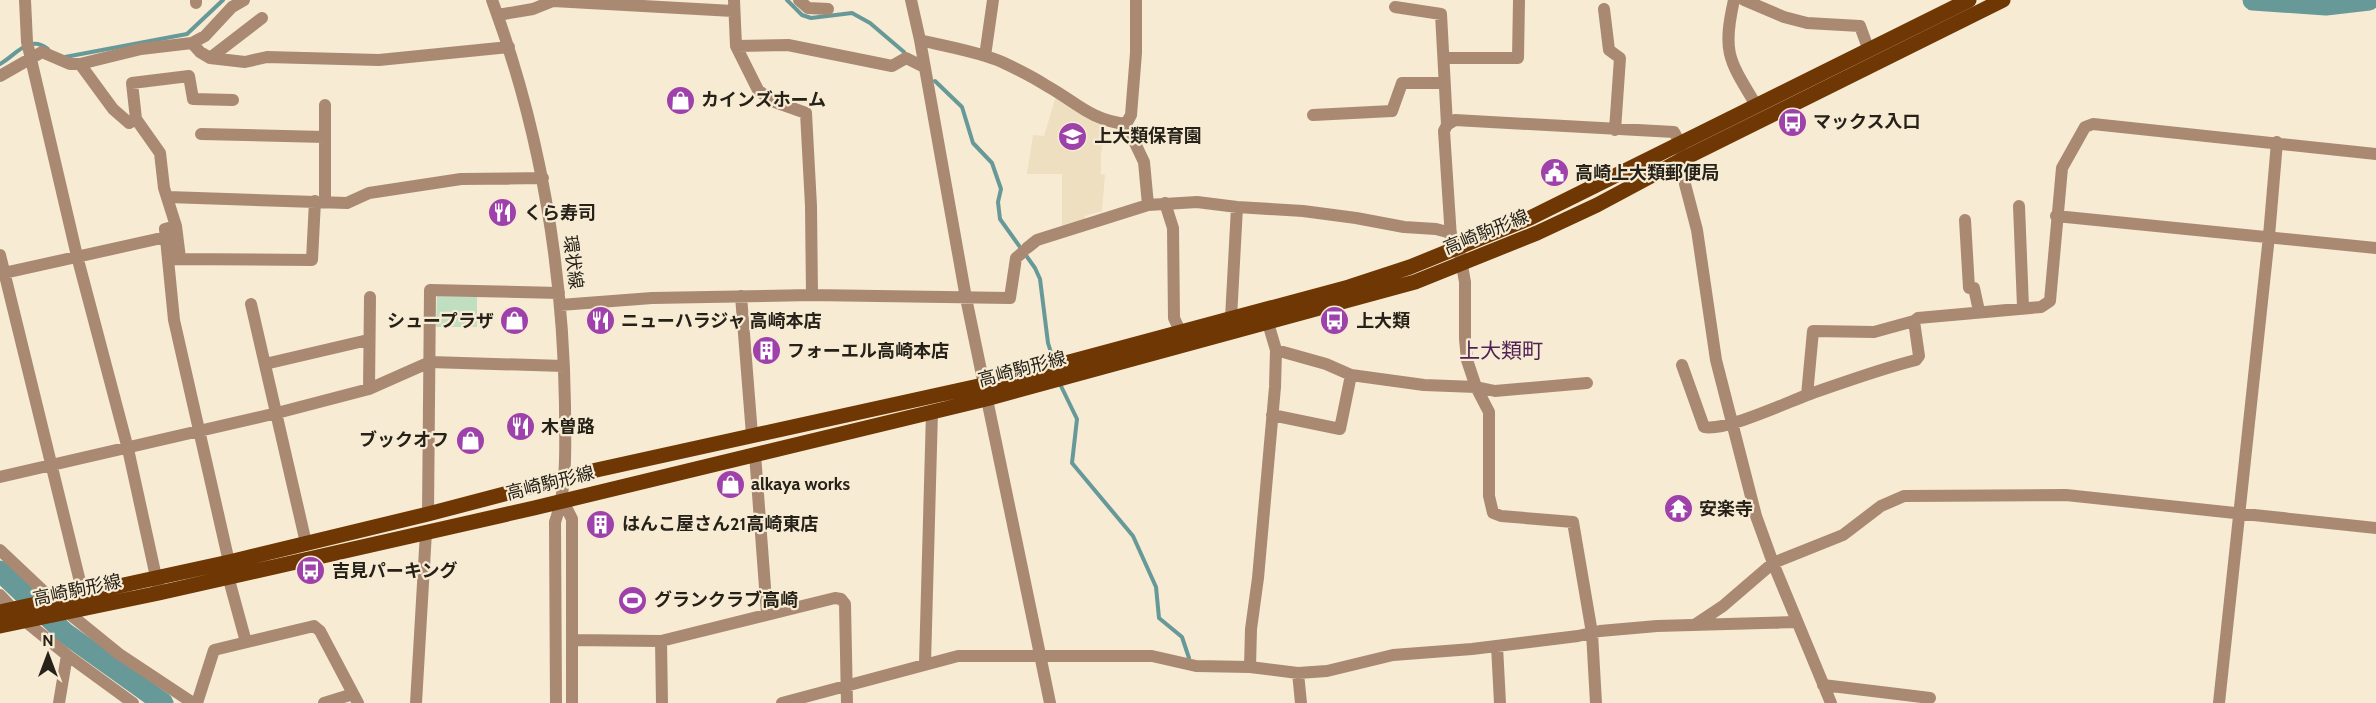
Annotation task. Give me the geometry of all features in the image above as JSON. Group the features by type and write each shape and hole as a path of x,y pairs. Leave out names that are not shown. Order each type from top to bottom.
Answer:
{"main road":[{"name":"高崎駒形線","path":"228,569 306,543 564,478 752,435 984,392 1268,323 1415,282 1460,256 1680,143 1868,48 1970,0"},
{"name":"高崎駒形線","path":"0,626 17,614 158,586 228,569 426,532 932,412 984,392 1180,331 1349,287 1537,233 2003,0"},
{"name":"高崎駒形線","path":"57,606 83,594 158,586"}],"street":[{"path":"25,0 27,42 77,256 128,449 158,586"},
{"path":"0,76 42,52 70,64 80,64 141,49 192,43 205,36 232,7 244,0"},
{"name":"環状線","path":"492,0 509,47 528,112 543,178 560,299 564,366 564,478 562,501 555,522 556,703"},
{"path":"799,0 808,8 828,9"},
{"path":"911,0 984,392 1050,703"},
{"path":"985,56 993,0"},
{"path":"1126,124 1131,115 1132,105 1136,53 1136,0"},
{"path":"1443,58 1518,58 1519,0"},
{"path":"1734,0 1727,38 1729,54 1756,105"},
{"path":"1744,0 1784,17 1808,23 1860,26 1868,48"},
{"path":"498,15 532,9 553,1 733,6 736,46 758,90 772,101 806,113 811,206 812,295"},
{"path":"1395,7 1441,14 1447,125"},
{"path":"1604,9 1609,50 1620,58 1615,130"},
{"path":"210,58 262,18"},
{"path":"920,40 985,56 1049,86 1096,118 1126,124"},
{"path":"192,43 210,58 245,62 267,57 379,60 509,47"},
{"path":"736,46 788,45 892,66 906,58 924,67"},
{"path":"80,64 113,109 129,123 136,119"},
{"path":"233,100 192,99 189,76 132,83 136,119 160,153 164,188 176,226 174,320 246,642"},
{"path":"1313,115 1392,111 1402,83 1443,83"},
{"path":"174,259 312,260 320,201 325,105"},
{"path":"1596,703 1592,633 1573,522 1493,513 1489,496 1490,412 1476,387 1467,360 1465,282 1460,256 1451,237 1444,131 1447,125 1455,120 1674,132 1680,143 1681,160 1697,230 1716,360 1730,423 1756,516 1831,703"},
{"path":"1126,124 1144,162 1148,205"},
{"path":"1808,395 1813,331 1874,332 1918,318 2041,307 2050,301 2062,168 2085,127 2093,124 2376,154"},
{"path":"201,134 325,137"},
{"path":"2219,703 2270,236 2277,142"},
{"path":"168,197 347,203 369,193 461,179 543,178"},
{"path":"428,514 430,290 560,299 812,295 1010,298 1016,258 1037,240 1148,205 1165,203 1197,202 1314,213 1451,233"},
{"path":"1165,203 1173,228 1174,318 1180,331"},
{"path":"2019,206 2023,307"},
{"path":"1231,318 1237,207"},
{"path":"2056,216 2376,248"},
{"path":"1965,220 1969,288 1974,288 1979,311"},
{"path":"174,259 165,229 176,226"},
{"path":"2,273 166,237"},
{"path":"0,255 2,273 83,594"},
{"path":"741,296 752,435"},
{"path":"369,389 370,297"},
{"path":"251,304 306,543"},
{"path":"1682,365 1704,427 1708,428 1730,423 1916,360 1919,356 1914,321"},
{"path":"1250,667 1251,629 1258,578 1276,350 1268,323"},
{"path":"265,364 368,340"},
{"path":"1276,350 1326,364 1351,375 1424,385 1476,387 1495,391 1587,383"},
{"path":"0,477 128,449 369,389 430,362 564,366"},
{"path":"1272,415 1340,429 1351,375"},
{"path":"925,663 932,412"},
{"path":"755,454 766,614"},
{"path":"1695,625 1723,606 1773,563 1842,535 1892,500 1917,494 2066,495 2376,528"},
{"name":"環状線","path":"562,501 572,519 572,703"},
{"path":"416,703 426,532"},
{"path":"0,550 57,606 119,654 195,703 214,650 314,626 320,630 355,699 324,703"},
{"path":"0,595 17,614 67,655 133,703"},
{"path":"572,640 661,641 766,614 835,598 841,599 845,604 847,703"},
{"path":"782,703 958,656 1152,656 1196,666 1250,667 1298,673 1327,671 1393,655 1497,646 1592,633 1695,625 1797,622"},
{"path":"661,641 662,703"},
{"path":"1497,646 1500,703"},
{"path":"59,703 67,655"},
{"path":"1298,673 1301,703"},
{"path":"1823,685 1930,698"}],"shaded area":[{"path":"1056,96 1106,126 1101,154 1101,174 1105,175 1102,211 1085,216 1085,221 1062,227 1062,174 1027,174 1033,135 1044,136"}],"green space":[{"path":"437,294 477,294 477,327 436,327"}],"waterway":[{"path":"65,57 187,34 223,0"},
{"path":"787,0 802,15 811,18 852,13 870,23 904,52"},
{"path":"2253,0 2326,5 2369,0"},
{"path":"0,64 29,45 41,45 48,49"},
{"path":"935,81 962,107 973,143 992,163 1001,189 998,202 1000,219 1035,268 1040,279 1048,343 1054,362"},
{"path":"1060,384 1077,419 1072,463 1133,536 1156,587 1159,618 1182,637 1189,658"},
{"path":"0,571 65,633 163,703"}],"place":[{"name":"カインズホーム","path":"680,100"},
{"name":"マックス入口","path":"1792,122"},
{"name":"上大類保育園","path":"1073,136"},
{"name":"高崎上大類郵便局","path":"1554,173"},
{"name":"くら寿司","path":"503,213"},
{"name":"シュープラザ","path":"515,321"},
{"name":"ニューハラジャ 高崎本店","path":"600,321"},
{"name":"上大類","path":"1335,321"},
{"name":"フォーエル高崎本店","path":"766,351"},
{"name":"木曽路","path":"520,427"},
{"name":"ブックオフ","path":"470,440"},
{"name":"alkaya works","path":"730,484"},
{"name":"安楽寺","path":"1678,509"},
{"name":"はんこ屋さん21高崎東店","path":"601,524"},
{"name":"吉見パーキング","path":"311,571"},
{"name":"グランクラブ高崎","path":"633,600"}],"district":[{"name":"上大類町","path":"1501,350"}]}
